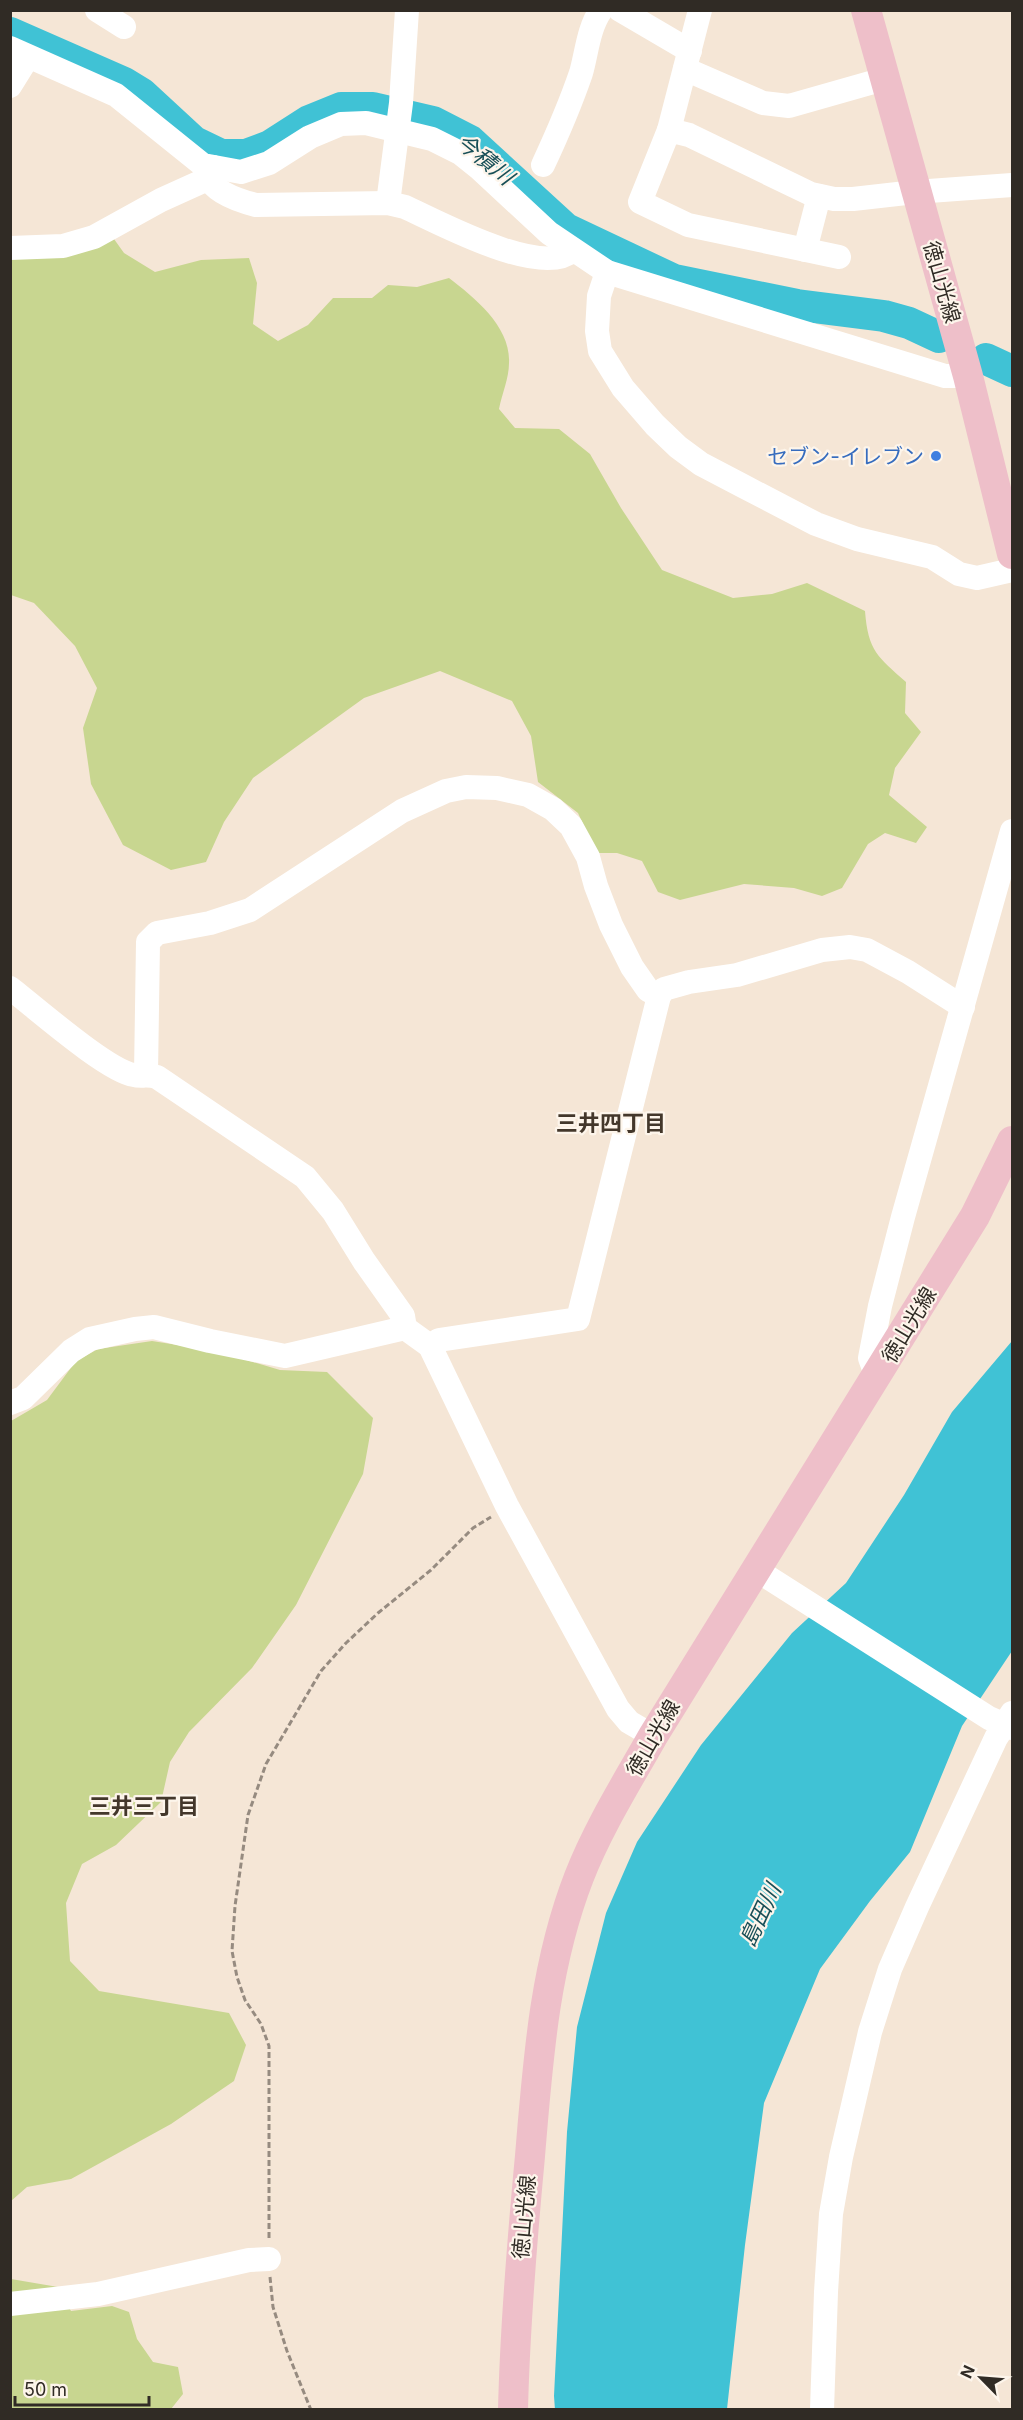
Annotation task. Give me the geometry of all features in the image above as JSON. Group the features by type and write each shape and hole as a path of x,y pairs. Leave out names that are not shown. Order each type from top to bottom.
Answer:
{"main road":[{"name":"徳山光線","path":"866,10 968,375 1012,554"},
{"name":"徳山光線","path":"513,2409 514,2331 542,2017 554,1953 579,1876 653,1736 975,1216 1012,1141"}],"street":[{"path":"97,10 124,27"},
{"path":"388,203 398,129 407,10"},
{"path":"543,165 565,118 581,71 592,28 601,10"},
{"path":"620,10 687,60 763,103 789,106 884,79"},
{"path":"700,10 669,130 640,202 688,225 839,257"},
{"path":"10,86 19,52 116,95 203,165 210,172 211,184 241,201 256,205 388,203 405,207 501,250 547,259 568,255 572,251"},
{"path":"10,248 63,246 94,237 210,172 241,172 269,164 310,137 341,124 366,123 432,139 460,153 572,251 607,272 945,376 968,375"},
{"path":"669,130 689,135 819,196 853,200 915,192 1012,185"},
{"path":"806,250 819,196"},
{"path":"607,272 598,308 597,331 600,351 623,388 655,425 678,447 701,464 816,524 857,539 932,557 959,574 977,578 1012,570"},
{"path":"146,1074 148,942 157,933 210,923 250,910 402,811 446,791 466,787 497,788 528,795 553,809 571,826 588,857 607,915 632,967 648,990 659,996"},
{"path":"877,1377 870,1358 880,1306 1012,831"},
{"path":"430,1346 439,1340 578,1319 659,996 664,989 689,982 737,975 822,950 850,947 867,950 877,955 963,1007"},
{"path":"10,988 106,1062 134,1076 146,1074 157,1077 305,1177 333,1211 364,1261 403,1316 405,1328 430,1346 507,1506 618,1709 629,1722 653,1736"},
{"path":"10,1403 23,1398 71,1351 90,1339 135,1329 154,1327 285,1356 405,1328"},
{"path":"755,1569 1005,1721 890,1969 870,2032 831,2214 822,2409"},
{"path":"10,2304 98,2294 249,2260 269,2259"}],"path":[{"path":"311,2409 287,2351 273,2307 269,2259 269,2046 261,2024 245,2000 237,1977 232,1951 235,1906 248,1815 266,1764 321,1671 370,1620 431,1570 473,1528 507,1506"}],"green space":[{"path":"114,239 124,253 155,272 201,260 249,258 257,283 253,324 278,341 308,325 333,298 372,298 388,285 417,287 449,278 490,314 504,337 508,350 509,369 499,409 515,428 559,429 590,454 621,508 662,570 733,598 772,594 807,583 865,611 866,625 872,644 888,666 906,682 905,713 921,732 895,768 889,795 927,827 916,843 885,833 868,844 842,888 822,896 794,888 744,884 680,900 658,892 642,861 617,853 596,853 578,813 538,782 531,736 512,701 440,671 364,698 253,778 224,822 206,862 171,870 123,845 91,784 83,728 97,688 75,646 34,603 11,595 10,259"},
{"path":"152,1341 216,1351 280,1370 327,1372 373,1418 363,1474 296,1605 252,1668 189,1732 170,1762 161,1802 116,1845 82,1864 66,1903 70,1961 99,1991 229,2013 246,2045 234,2081 171,2124 71,2179 27,2187 11,2201 11,1421 47,1400 76,1361 98,1349"},
{"path":"11,2279 58,2287 71,2311 112,2306 129,2312 137,2339 153,2362 178,2367 183,2394 171,2409 11,2410"}],"water":[{"name":"島田川","path":"1012,1341 1012,1651 962,1726 910,1852 870,1901 820,1969 764,2103 745,2245 727,2409 555,2410 567,2132 577,2027 606,1913 637,1842 701,1745 792,1633 846,1583 904,1495 952,1412"}],"waterway":[{"name":"今積川","path":"10,33 124,83 142,94 194,142 221,155 246,155 270,146 309,121 341,108 373,108 433,122 470,141 566,229 674,280 797,305 884,316 909,323 939,337"},
{"name":"今積川","path":"986,359 1012,371"}],"place":[{"name":"セブン-イレブン","path":"936,456"}],"district":[{"name":"三井四丁目","path":"611,1123"},
{"name":"三井三丁目","path":"144,1806"}]}
